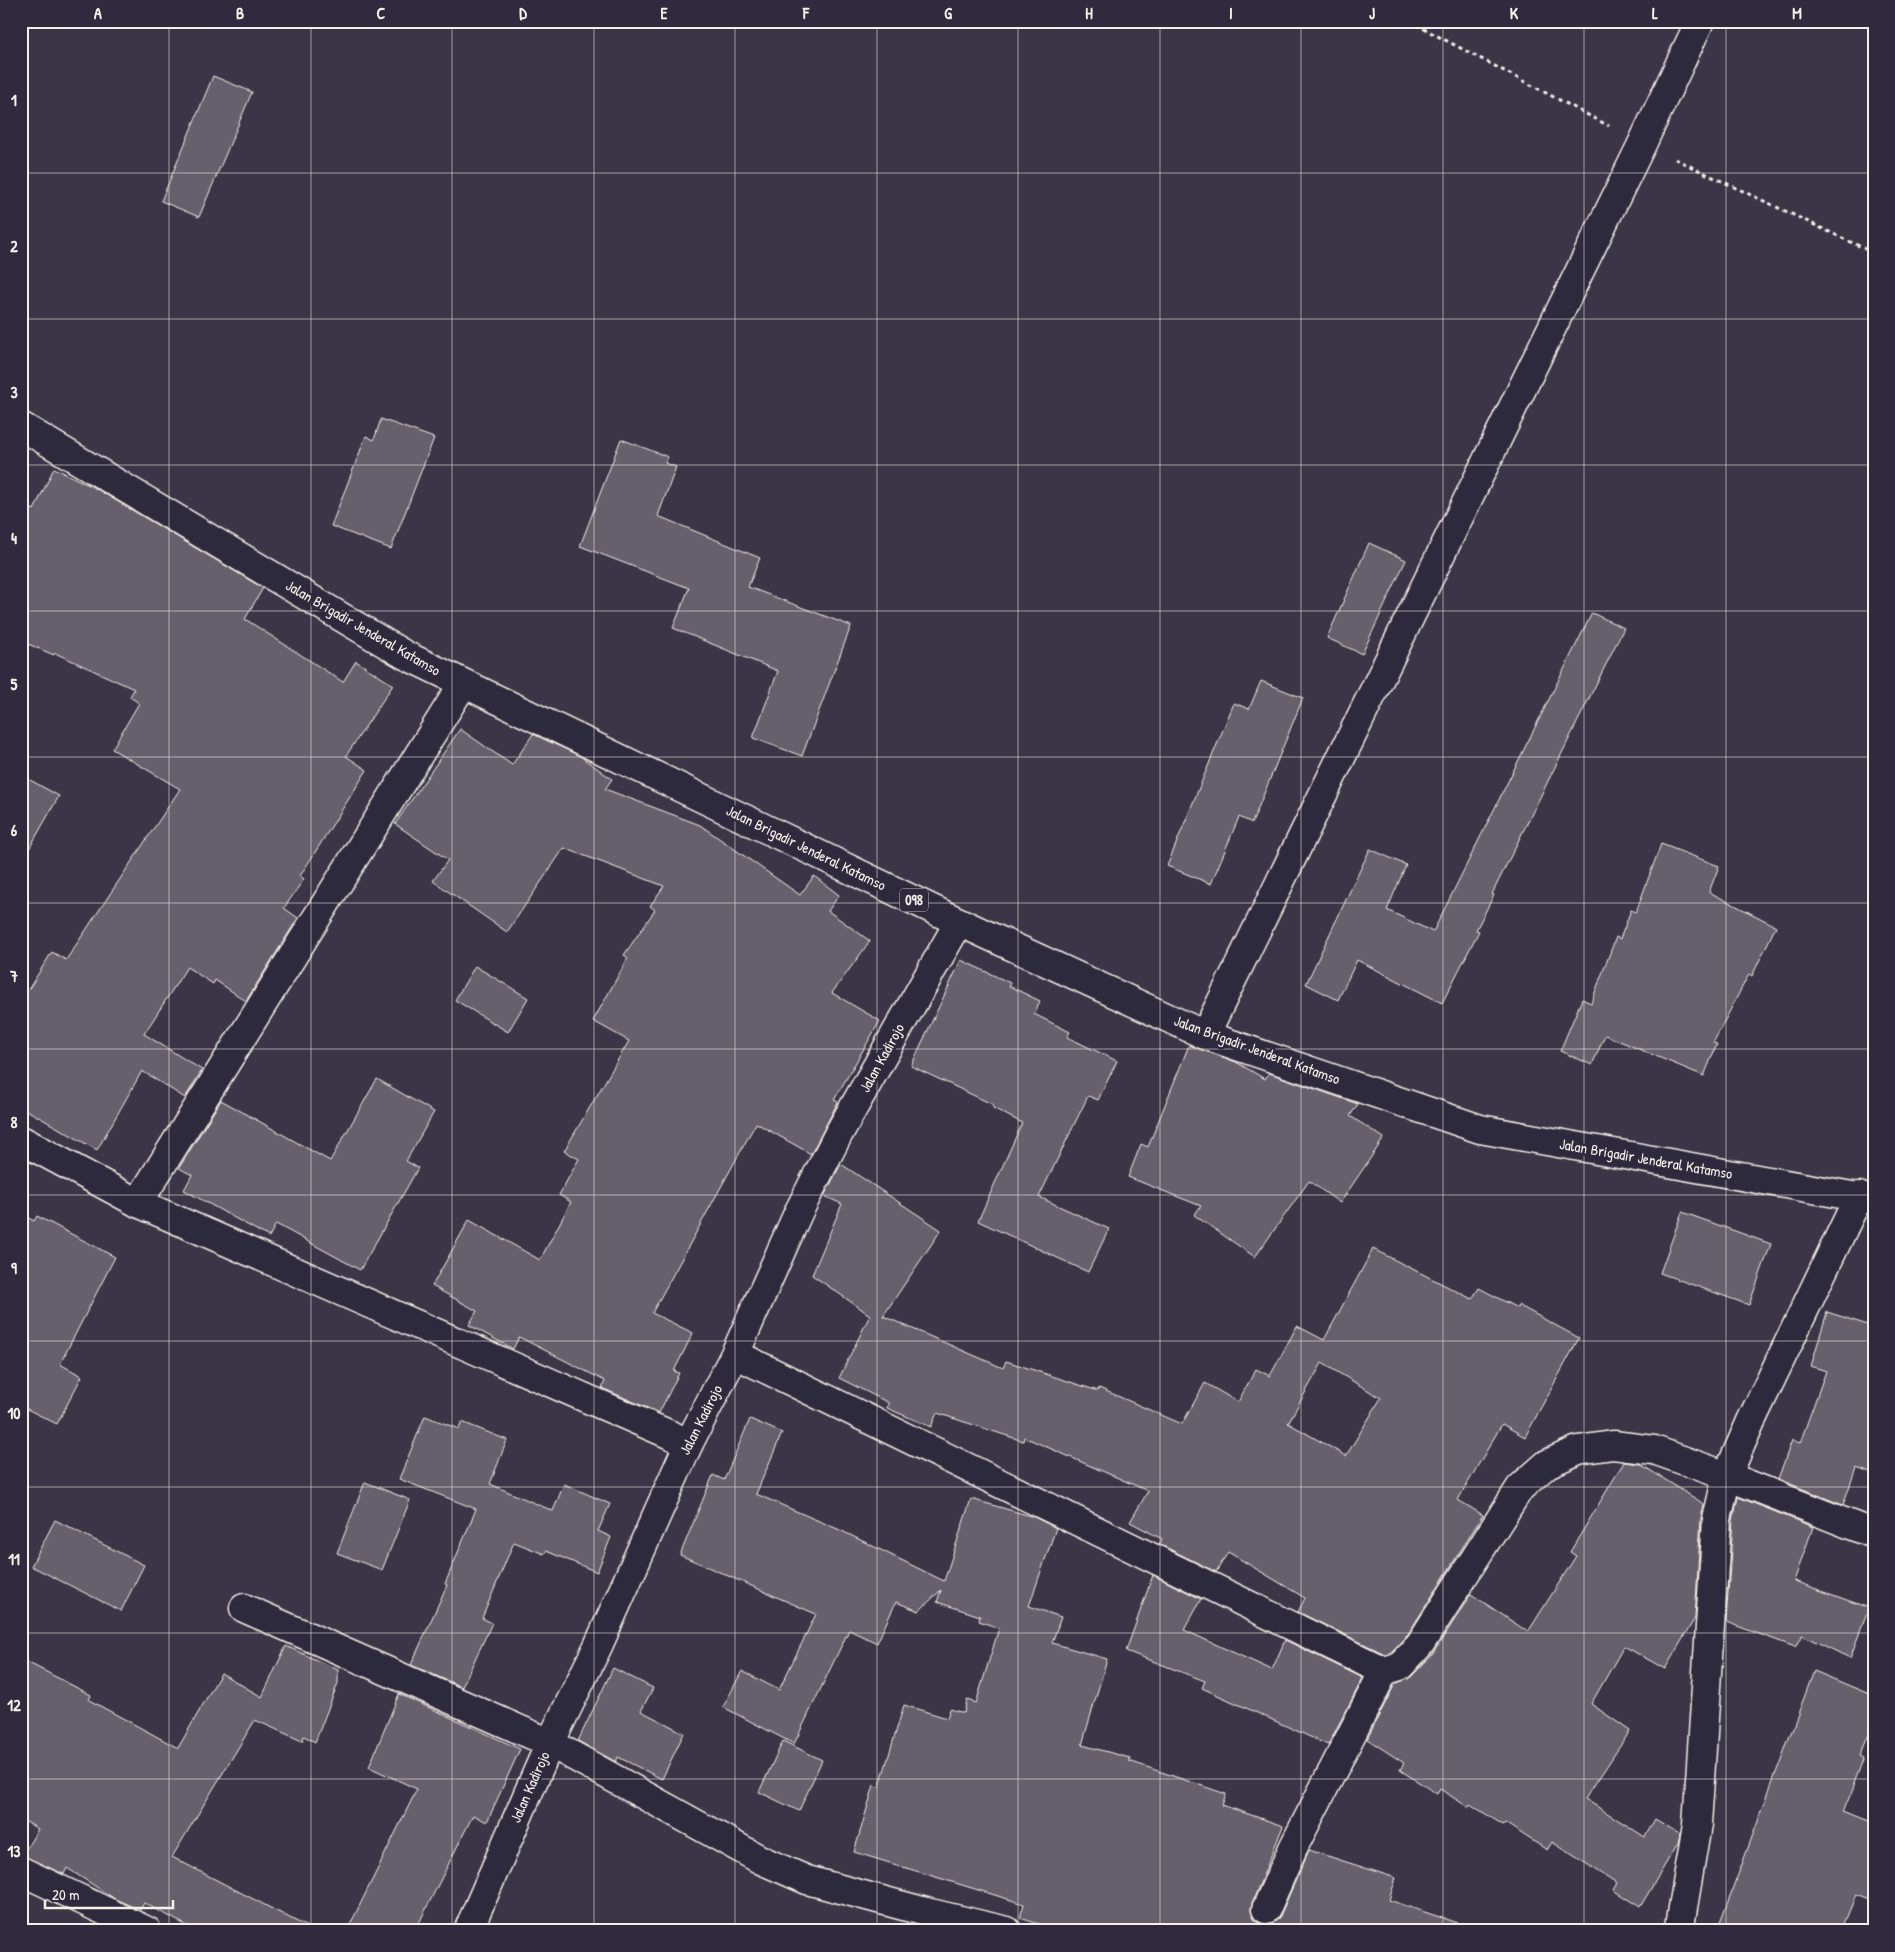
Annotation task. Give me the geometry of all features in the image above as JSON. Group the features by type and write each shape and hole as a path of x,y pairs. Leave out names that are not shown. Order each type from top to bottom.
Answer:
{"street":[{"path":"1205,1035 1638,152 1700,21"},
{"name":"Jalan Brigadir Jenderal Katamso","path":"21,426 404,655 958,922 1205,1035 1480,1130 1866,1198"},
{"path":"138,1203 463,684"},
{"name":"Jalan Kadirojo","path":"468,1931 550,1743 598,1646 689,1442 735,1354 803,1202 839,1133 958,922"},
{"path":"21,1140 138,1203 689,1442"},
{"path":"1679,1931 1696,1825 1717,1519 1728,1476 1751,1421 1866,1198"},
{"path":"735,1354 1384,1671 1400,1666 1420,1644 1520,1488 1547,1464 1578,1450 1613,1445 1654,1450 1728,1476 1874,1534"},
{"path":"244,1608 550,1743 761,1860 807,1880 917,1910 1007,1931"},
{"path":"1266,1908 1293,1848 1384,1671"},
{"path":"21,1871 147,1931"}],"building":[{"path":"213,76 252,92 199,217 161,201"},
{"path":"381,419 434,438 391,549 331,526 366,436 374,440"},
{"path":"621,439 668,457 665,463 676,467 658,516 760,558 748,587 851,626 802,756 753,738 778,671 673,628 689,588 580,546"},
{"path":"54,468 95,488 263,588 245,619 343,682 356,661 393,685 346,756 367,770 300,876 304,879 284,908 298,918 246,1001 215,980 213,984 187,967 144,1034 202,1070 185,1098 142,1071 97,1150 21,1107 21,1001 52,952 66,960 180,789 112,749 139,703 130,697 134,689 55,653 54,655 21,641 21,504 34,510"},
{"path":"1369,543 1406,560 1362,654 1327,638"},
{"path":"1592,613 1624,628 1492,894 1494,895 1476,930 1479,931 1442,1003 1357,960 1338,1000 1306,984 1370,849 1406,865 1387,910 1433,932"},
{"path":"1261,681 1303,698 1252,823 1239,817 1211,884 1167,866 1234,703 1249,709"},
{"path":"460,729 512,765 533,734 580,756 612,779 605,789 700,825 800,895 814,876 839,895 828,911 870,941 832,993 880,1021 834,1100 838,1102 811,1154 756,1123 652,1313 693,1333 674,1371 679,1373 659,1413 602,1388 605,1381 519,1337 513,1349 469,1325 477,1311 432,1286 469,1220 540,1260 571,1202 559,1195 579,1159 564,1151 629,1041 593,1021 628,958 624,955 655,910 650,906 664,886 564,848 507,932 433,881 448,860 395,824"},
{"path":"21,775 59,796 21,863"},
{"path":"1661,844 1719,866 1709,892 1776,926 1752,976 1749,974 1713,1043 1717,1044 1704,1076 1605,1035 1592,1065 1560,1051 1582,999 1591,1003 1616,937 1620,939 1631,910 1636,912"},
{"path":"961,960 1010,983 1009,986 1040,1001 1034,1014 1070,1032 1067,1037 1117,1061 1098,1100 1088,1096 1039,1197 1109,1229 1088,1272 978,1221 1022,1123 993,1108 994,1105 911,1066"},
{"path":"475,966 528,998 508,1032 455,1000"},
{"path":"1189,1045 1236,1062 1265,1079 1269,1073 1358,1104 1350,1116 1384,1138 1340,1203 1309,1181 1255,1257 1194,1215 1201,1206 1128,1177 1141,1144 1148,1147"},
{"path":"377,1079 434,1112 406,1161 418,1168 360,1270 276,1224 269,1237 184,1190 192,1175 179,1168 221,1100 330,1161"},
{"path":"841,1164 941,1230 883,1316 1003,1368 1006,1361 1098,1391 1099,1388 1182,1424 1205,1383 1238,1402 1256,1369 1270,1376 1297,1326 1324,1340 1373,1249 1472,1299 1479,1288 1517,1308 1518,1305 1579,1338 1525,1437 1502,1424 1458,1500 1483,1515 1408,1634 1391,1652 1385,1654 1298,1612 1305,1598 1228,1552 1216,1572 1159,1544 1162,1539 1130,1522 1148,1491 1024,1437 1023,1441 937,1413 931,1427 887,1408 889,1403 839,1378 870,1315 812,1275 842,1204 824,1196","holes":["1322,1363 1381,1398 1346,1456 1288,1423"]},
{"path":"1682,1212 1771,1244 1749,1305 1660,1273"},
{"path":"21,1214 34,1221 37,1216 115,1257 60,1364 82,1376 57,1424 21,1406"},
{"path":"1827,1312 1874,1327 1874,1474 1856,1468 1843,1505 1778,1479 1792,1440 1800,1443 1826,1371 1811,1366"},
{"path":"425,1416 459,1429 462,1422 507,1440 490,1484 553,1511 564,1484 610,1504 598,1531 611,1537 597,1572 546,1551 544,1554 514,1542 482,1618 492,1623 462,1687 411,1665 447,1585 445,1584 476,1509 399,1479"},
{"path":"750,1419 782,1433 756,1494 840,1530 944,1581 971,1499 1034,1517 1056,1528 1029,1606 1061,1617 1052,1643 1107,1659 1082,1745 1130,1758 1129,1761 1226,1794 1222,1805 1283,1826 1252,1903 1251,1911 1254,1919 1259,1923 1268,1924 1276,1921 1280,1916 1309,1850 1396,1878 1389,1900 1463,1925 1462,1931 1061,1931 1020,1918 1024,1904 854,1852 874,1785 879,1788 904,1705 947,1718 950,1709 964,1713 967,1700 976,1703 999,1628 979,1621 980,1616 937,1602 941,1590 919,1611 896,1602 877,1643 849,1630 794,1744 723,1707 742,1671 779,1690 816,1614 680,1555 713,1475 724,1480"},
{"path":"1624,1462 1640,1464 1704,1504 1701,1518 1695,1618 1665,1669 1624,1646 1591,1704 1630,1731 1585,1799 1645,1837 1655,1819 1680,1834 1678,1843 1640,1907 1613,1890 1617,1883 1552,1842 1547,1850 1505,1823 1503,1825 1470,1804 1468,1807 1440,1789 1437,1794 1400,1770 1404,1763 1367,1739 1395,1684 1411,1677 1432,1655 1471,1594 1528,1632 1576,1556 1570,1552"},
{"path":"365,1482 410,1500 382,1570 337,1553"},
{"path":"1738,1497 1813,1527 1794,1581 1869,1608 1850,1658 1802,1635 1795,1647 1726,1622 1733,1521"},
{"path":"55,1520 144,1565 121,1611 31,1566"},
{"path":"1153,1575 1201,1599 1184,1630 1272,1670 1285,1640 1363,1678 1328,1745 1202,1688 1205,1681 1126,1651"},
{"path":"286,1646 338,1670 338,1683 315,1742 304,1736 302,1741 255,1720 172,1857 315,1931 197,1931 144,1903 140,1910 115,1899 67,1868 64,1874 22,1856 38,1829 21,1819 21,1659 91,1695 89,1700 178,1748 221,1673 262,1697"},
{"path":"613,1668 653,1688 641,1711 684,1733 662,1779 618,1757 616,1762 578,1741"},
{"path":"1814,1671 1874,1696 1874,1722 1860,1756 1864,1758 1844,1811 1874,1823 1874,1902 1856,1895 1841,1931 1717,1931"},
{"path":"399,1694 520,1749 487,1822 473,1815 415,1931 347,1931 417,1789 369,1767"},
{"path":"783,1741 822,1760 799,1811 759,1792"}]}
